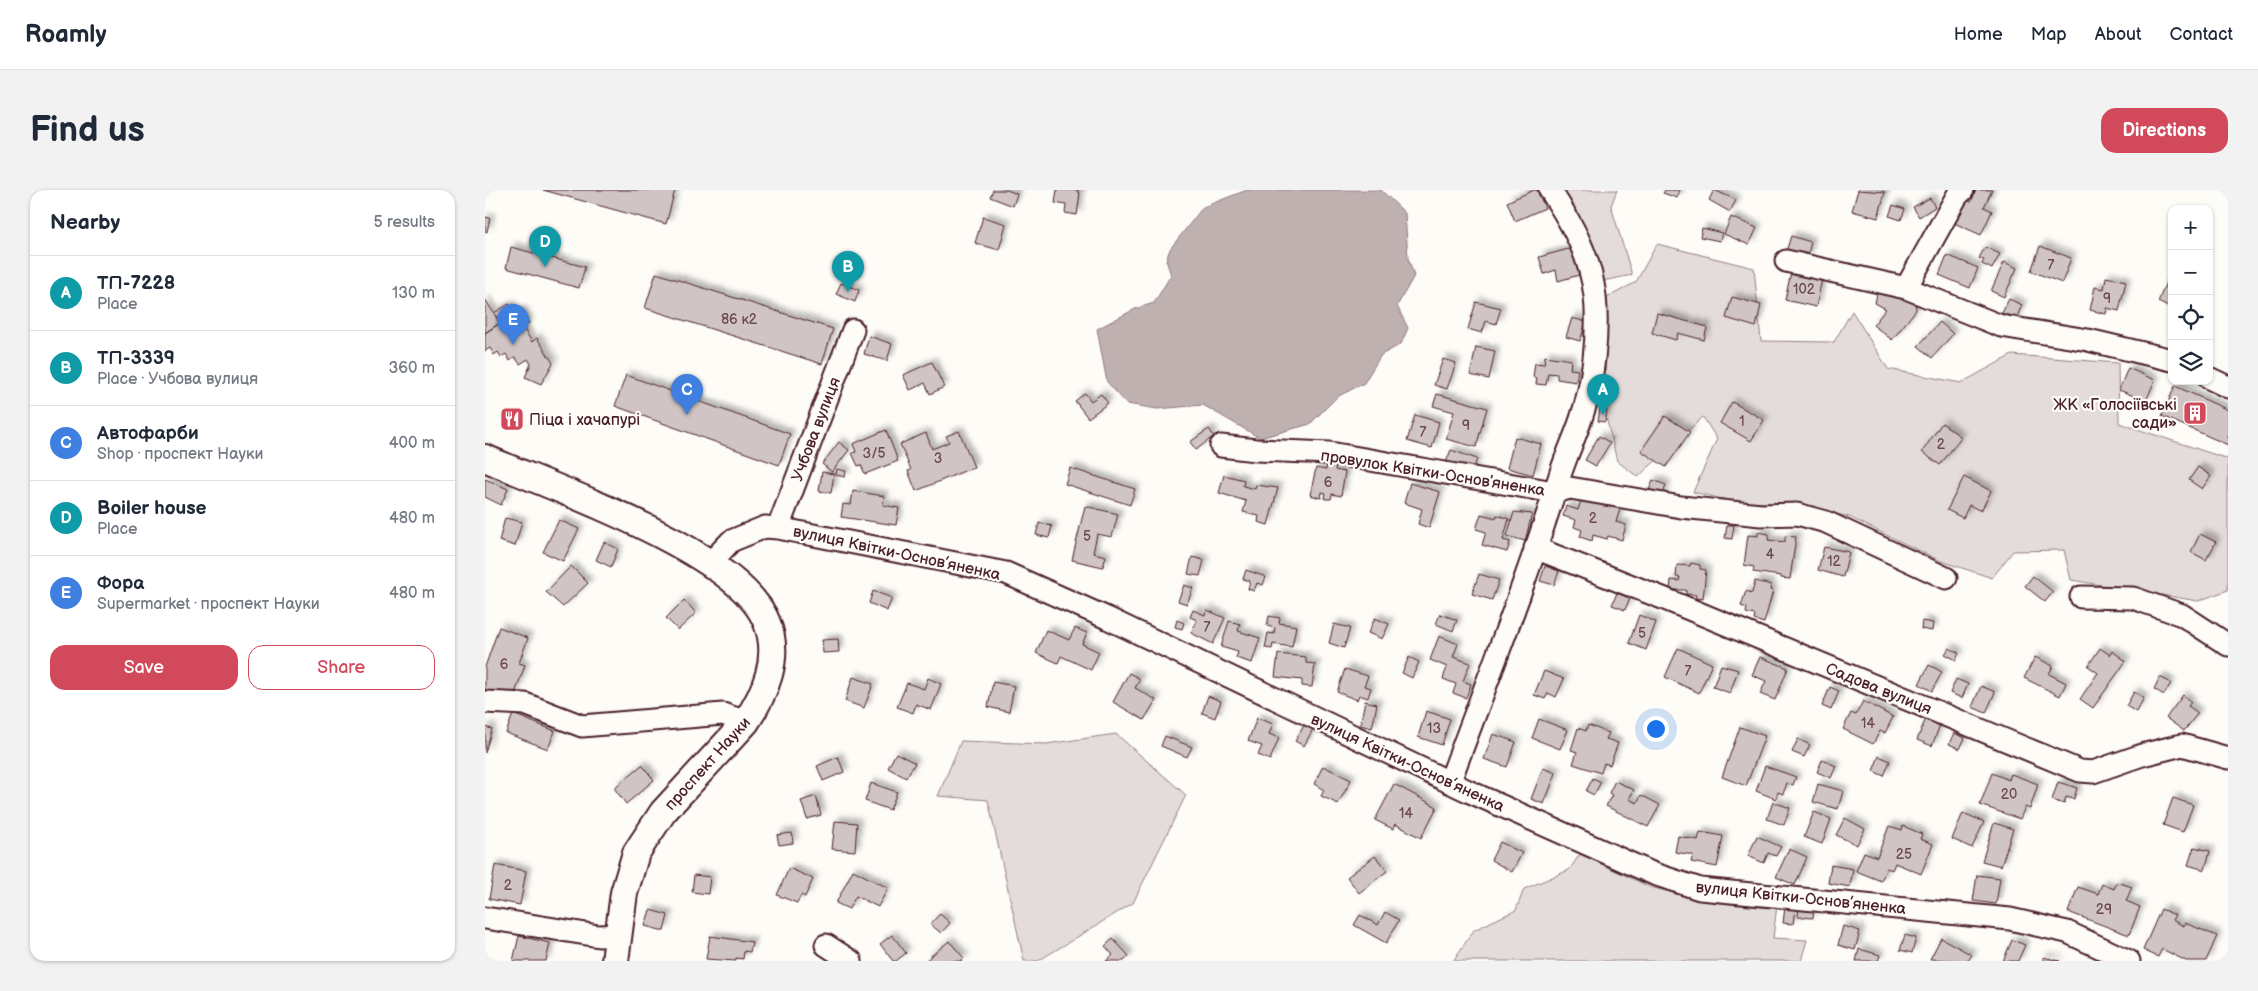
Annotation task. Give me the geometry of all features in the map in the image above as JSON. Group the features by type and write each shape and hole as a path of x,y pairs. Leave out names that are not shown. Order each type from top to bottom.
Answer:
{"main road":[{"name":"проспект Науки","path":"485,458 626,518 673,541 711,563 751,595 767,623 773,649 768,683 746,722 663,812 636,853 624,893 614,954"}],"street":[{"name":"провулок Квітки-Основʼяненка","path":"1450,781 1581,419 1591,380 1595,297 1587,257 1574,228 1550,190"},
{"path":"1907,288 1954,192"},
{"path":"1787,261 1907,288 2001,326 2088,340 2168,359"},
{"name":"Учбова вулиця","path":"779,528 853,330"},
{"path":"2213,380 2228,387"},
{"name":"провулок Квітки-Основʼяненка","path":"1221,446 1256,450 1330,453 1554,492 1570,488 1681,508 1761,515 1797,514 1826,522 1946,578"},
{"name":"вулиця Квітки-Основ’яненка","path":"711,563 731,541 765,527 779,528 1006,574 1107,618 1450,781 1654,874 1700,888 2010,919 2067,932 2129,961"},
{"name":"Садова вулиця","path":"1535,548 1665,599 2080,772 2093,772 2142,755 2182,745 2228,758"},
{"path":"2081,597 2133,598 2182,615 2228,645"},
{"path":"485,702 525,704 582,726 723,714 746,722"},
{"path":"485,918 599,936 614,954"},
{"path":"826,945 851,961"}],"shaded area":[{"path":"1247,190 1381,190 1405,213 1408,258 1414,276 1397,306 1408,328 1401,344 1381,355 1364,383 1337,397 1310,424 1260,438 1203,405 1157,409 1127,404 1107,382 1097,329 1135,309 1154,303 1171,275 1166,260 1170,249 1203,207"},
{"path":"1550,190 1617,190 1611,206 1632,275 1593,283"},
{"path":"1657,244 1754,268 1761,341 1834,342 1852,311 1888,369 1961,383 2012,355 2118,363 2119,423 2228,459 2228,590 2198,601 2071,580 2064,550 2013,551 1992,578 1941,561 1849,517 1792,503 1740,503 1693,492 1717,439 1703,417 1638,477 1617,461 1606,417 1605,299 1636,282"},
{"path":"1116,734 1186,795 1133,903 1038,961 1024,961 988,800 938,796 961,741 1046,744"},
{"path":"1580,854 1650,887 1697,899 1777,905 1773,938 1807,940 1801,961 1453,961 1474,930 1516,910 1524,889 1569,870"}],"building":[{"path":"543,190 675,190 666,224"},
{"path":"993,190 1007,190 1017,194 1013,206 990,197"},
{"path":"1057,190 1078,190 1080,193 1077,215 1065,213 1066,205 1055,203"},
{"path":"1537,190 1545,208 1515,221 1507,202"},
{"path":"1665,190 1680,190 1677,198 1663,193"},
{"path":"1714,190 1736,200 1730,212 1709,200"},
{"path":"1858,190 1885,192 1878,218 1852,211"},
{"path":"1976,190 1992,190 1984,207 1992,211 1981,235 1954,223 1962,197 1971,202"},
{"path":"1930,198 1935,207 1919,217 1913,207"},
{"path":"1893,205 1905,209 1901,220 1889,216"},
{"path":"485,217 490,218 487,232 485,231"},
{"path":"983,217 1006,224 999,250 975,243"},
{"path":"1731,217 1757,228 1749,245 1724,234"},
{"path":"1702,228 1722,233 1720,241 1700,237"},
{"path":"1791,236 1811,242 1807,258 1786,252"},
{"path":"2040,246 2071,258 2062,283 2031,271"},
{"path":"511,247 585,267 579,288 506,268"},
{"path":"1576,247 1586,273 1558,281 1556,270 1544,274 1539,257"},
{"path":"1985,247 2000,254 1992,269 1982,264 1984,260 1979,258"},
{"path":"1947,255 1978,268 1970,288 1939,275"},
{"path":"2004,262 2017,268 2004,297 1991,291"},
{"path":"1791,272 1822,279 1816,307 1785,300"},
{"path":"656,273 833,329 822,364 645,308"},
{"path":"2106,277 2126,281 2119,311 2107,308 2106,314 2090,310 2095,287 2104,289"},
{"path":"2168,277 2168,307 2158,302"},
{"path":"841,283 859,290 855,302 836,294"},
{"path":"1878,289 1915,301 1916,310 1892,340 1873,325 1886,309 1875,303"},
{"path":"1732,297 1761,305 1756,327 1726,318"},
{"path":"485,299 500,323 485,333"},
{"path":"2009,299 2022,305 2013,326 2005,323 2008,316 2002,313"},
{"path":"1476,302 1501,308 1496,324 1486,321 1482,333 1468,329"},
{"path":"509,304 515,313 521,310 529,323 523,328 532,342 537,338 553,363 541,384 525,377 531,364 528,359 520,364 515,357 510,361 506,354 501,357 498,352 494,355 490,348 485,351 485,333 500,323 494,313"},
{"path":"1657,313 1707,327 1704,340 1678,333 1676,340 1652,333"},
{"path":"1572,318 1586,322 1580,341 1566,337"},
{"path":"1940,322 1953,334 1932,358 1918,346"},
{"path":"869,336 892,344 887,361 864,354"},
{"path":"1476,347 1495,351 1489,379 1470,375"},
{"path":"1545,356 1571,360 1570,369 1578,370 1576,382 1557,379 1557,374 1548,373 1546,385 1536,384 1537,378 1533,377 1535,363 1544,364"},
{"path":"1443,359 1456,363 1447,389 1434,385"},
{"path":"932,362 944,387 930,394 925,383 910,390 903,375"},
{"path":"2128,368 2155,380 2146,401 2119,390"},
{"path":"626,375 790,434 779,465 615,406"},
{"name":"ЖК «Голосіївські сади»","path":"2175,386 2228,410 2228,445 2162,416"},
{"path":"1085,393 1091,401 1101,394 1108,403 1088,418 1075,401"},
{"path":"1437,394 1487,408 1476,447 1446,439 1454,412 1433,406"},
{"path":"1732,402 1764,420 1751,441 1720,423"},
{"path":"1600,409 1607,410 1605,422 1598,421"},
{"path":"1415,415 1439,422 1432,448 1407,441"},
{"path":"1665,416 1690,432 1666,467 1641,451"},
{"path":"1942,423 1961,437 1940,465 1922,452"},
{"path":"1209,429 1214,436 1196,450 1190,442"},
{"path":"886,430 898,461 865,474 861,465 858,466 852,453 856,452 853,444"},
{"path":"959,431 974,467 916,491 908,471 911,470 900,444 926,433 932,449 949,442 946,436"},
{"path":"1599,436 1610,443 1596,466 1585,460"},
{"path":"1515,437 1541,444 1533,475 1507,468"},
{"path":"839,442 849,450 832,472 822,464"},
{"path":"1451,450 1477,459 1472,472 1446,462"},
{"path":"1327,463 1336,465 1335,470 1345,472 1341,496 1332,494 1331,499 1325,499 1326,493 1322,492 1321,498 1310,495 1316,468 1326,470"},
{"path":"2198,467 2211,476 2202,489 2189,480"},
{"path":"1070,468 1135,489 1130,505 1065,484"},
{"path":"837,469 846,471 845,477 836,475"},
{"path":"822,472 834,474 831,493 819,491"},
{"path":"1224,475 1244,480 1243,486 1255,489 1256,485 1278,488 1268,525 1258,522 1259,516 1243,512 1246,501 1219,493"},
{"path":"1964,477 1991,491 1981,511 1969,505 1963,518 1947,510"},
{"path":"485,479 508,489 501,505 485,497"},
{"path":"1653,480 1666,485 1662,498 1648,493"},
{"path":"1410,483 1440,492 1429,528 1418,524 1422,509 1404,503"},
{"path":"853,491 884,496 883,505 899,508 896,525 841,517 843,504 851,505"},
{"path":"1582,497 1620,509 1616,522 1626,525 1622,540 1608,536 1607,539 1593,535 1592,541 1580,537 1582,530 1574,527 1576,520 1563,516 1566,506 1578,510"},
{"path":"1085,506 1118,514 1112,537 1097,534 1093,553 1106,556 1103,567 1072,560"},
{"path":"1514,512 1532,514 1525,541 1507,536"},
{"path":"1481,514 1496,518 1497,515 1509,519 1503,540 1510,542 1507,552 1482,545 1486,532 1476,529"},
{"path":"505,518 522,522 515,546 499,541"},
{"path":"559,520 579,529 563,561 543,552"},
{"path":"1039,523 1052,526 1049,538 1036,535"},
{"path":"1727,525 1734,525 1732,539 1725,538"},
{"path":"1758,532 1769,534 1768,540 1785,542 1785,536 1796,537 1790,579 1753,572 1754,567 1744,565 1748,535 1758,536"},
{"path":"2200,534 2216,542 2206,560 2191,552"},
{"path":"604,542 618,549 611,567 596,560"},
{"path":"1824,547 1849,552 1843,577 1818,570"},
{"path":"1192,557 1204,560 1200,576 1188,574"},
{"path":"1691,563 1700,565 1700,569 1706,570 1703,599 1695,598 1696,595 1686,594 1686,590 1670,590 1671,580 1679,581 1680,577 1676,577 1677,565 1690,566"},
{"path":"571,566 588,583 563,607 546,592"},
{"path":"1545,566 1559,571 1554,585 1540,581"},
{"path":"1246,570 1266,577 1263,585 1257,583 1254,591 1248,589 1250,581 1243,579"},
{"path":"1479,574 1499,580 1492,600 1472,594"},
{"path":"2033,576 2053,592 2045,602 2025,586"},
{"path":"1755,581 1771,585 1770,590 1773,591 1764,623 1754,620 1755,615 1746,613 1747,608 1741,606 1746,591 1752,593"},
{"path":"1184,585 1193,588 1187,604 1178,601"},
{"path":"873,591 892,598 887,611 869,603"},
{"path":"1617,593 1630,598 1625,610 1612,605"},
{"path":"684,600 696,613 678,630 666,618"},
{"path":"1193,610 1205,615 1207,610 1225,618 1213,644 1191,633 1197,620 1190,617"},
{"path":"1440,614 1457,620 1453,631 1436,624"},
{"path":"1639,615 1656,622 1646,650 1629,643"},
{"path":"1269,616 1280,618 1279,623 1296,626 1292,647 1273,644 1272,649 1265,648 1268,633 1274,634 1275,628 1267,626"},
{"path":"1375,618 1389,624 1382,639 1368,633"},
{"path":"1177,620 1184,623 1182,629 1175,627"},
{"path":"1229,621 1240,624 1238,631 1260,638 1252,663 1236,658 1238,652 1221,647"},
{"path":"1922,621 1933,623 1932,631 1921,629"},
{"path":"1334,624 1350,628 1344,648 1329,643"},
{"path":"499,627 528,638 519,663 525,665 513,699 485,689 485,667"},
{"path":"1075,628 1087,633 1082,644 1099,652 1091,670 1061,656 1058,663 1036,653 1046,630 1069,640"},
{"path":"1439,636 1458,644 1453,657 1470,663 1463,681 1471,684 1466,698 1453,693 1456,684 1443,679 1447,667 1430,660"},
{"path":"838,639 839,652 823,653 822,640"},
{"path":"1678,648 1712,664 1699,693 1665,677"},
{"path":"1949,648 1959,653 1956,660 1945,654"},
{"path":"2100,648 2110,655 2112,651 2126,661 2093,708 2080,699 2098,673 2088,666"},
{"path":"1278,654 1306,657 1306,663 1315,664 1312,687 1302,686 1302,680 1275,677"},
{"path":"1409,657 1419,662 1412,678 1402,673"},
{"path":"1760,657 1788,668 1775,700 1760,694 1766,681 1752,675"},
{"path":"2035,657 2053,666 2049,674 2066,683 2060,696 2024,678"},
{"path":"1721,665 1738,670 1730,693 1713,687"},
{"path":"1929,665 1942,672 1932,691 1919,684"},
{"path":"1345,669 1368,676 1364,686 1371,688 1368,698 1359,695 1357,700 1337,692"},
{"path":"1544,671 1564,679 1556,697 1548,693 1545,699 1534,695"},
{"path":"1129,673 1140,679 1135,688 1156,700 1144,720 1113,702"},
{"path":"853,677 873,684 864,708 845,701"},
{"path":"2160,677 2171,683 2164,695 2154,689"},
{"path":"928,678 941,684 931,710 916,704 913,713 897,707 907,683 924,689"},
{"path":"1956,679 1968,684 1962,698 1950,693"},
{"path":"993,682 1014,686 1009,712 988,707"},
{"path":"1981,686 1995,692 1986,713 1972,707"},
{"path":"1830,687 1839,691 1831,710 1822,706"},
{"path":"2134,692 2144,698 2136,712 2126,706"},
{"path":"2183,695 2191,702 2188,706 2198,713 2184,731 2166,718"},
{"path":"1208,696 1221,701 1215,718 1202,713"},
{"path":"1365,701 1377,704 1372,728 1360,725"},
{"path":"1863,701 1893,717 1885,733 1880,731 1873,744 1843,729 1851,713 1856,715"},
{"path":"1426,711 1450,719 1442,745 1418,737"},
{"path":"513,714 555,731 548,749 506,733"},
{"path":"1927,716 1941,722 1932,746 1917,740"},
{"path":"1257,718 1273,724 1269,734 1279,738 1270,760 1258,755 1262,746 1248,741"},
{"path":"1539,719 1568,730 1560,749 1532,738"},
{"path":"1305,724 1313,729 1304,746 1295,741"},
{"path":"1588,725 1609,733 1606,739 1618,743 1610,765 1604,763 1601,773 1573,764 1577,752 1571,750 1578,728 1586,731"},
{"path":"485,727 492,729 485,753"},
{"path":"1740,727 1765,736 1746,786 1722,777"},
{"path":"1954,733 1965,738 1960,749 1949,744"},
{"path":"1493,734 1516,742 1507,767 1484,759"},
{"path":"1165,736 1192,747 1187,757 1161,746"},
{"path":"1798,739 1810,745 1804,757 1792,752"},
{"path":"896,753 915,763 906,778 888,768"},
{"path":"1879,756 1890,761 1884,776 1873,771"},
{"path":"838,757 844,772 823,781 817,766"},
{"path":"1822,760 1836,766 1831,778 1817,772"},
{"path":"642,765 654,780 626,804 614,788"},
{"path":"1323,766 1351,780 1338,804 1321,796 1324,790 1314,784"},
{"path":"1765,766 1796,777 1793,785 1787,783 1783,794 1778,792 1776,799 1756,791"},
{"path":"1543,768 1556,773 1544,804 1531,799"},
{"path":"1992,773 2009,780 2011,774 2038,784 2030,809 2025,807 2020,819 1980,805"},
{"path":"1593,778 1601,782 1594,795 1586,791"},
{"path":"1615,781 1634,790 1629,799 1637,803 1641,795 1660,805 1648,827 1606,806 1612,795 1609,793"},
{"path":"2058,782 2077,788 2074,799 2066,797 2064,804 2052,800"},
{"path":"871,783 897,792 890,810 865,801"},
{"path":"1394,784 1437,807 1421,838 1395,824 1393,829 1375,820"},
{"path":"1818,784 1843,791 1838,809 1813,802"},
{"path":"816,796 821,815 807,819 801,801"},
{"path":"2173,798 2193,805 2183,832 2163,825"},
{"path":"1773,802 1790,808 1784,825 1767,819"},
{"path":"1814,812 1831,819 1822,844 1804,837"},
{"path":"1963,813 1984,822 1972,848 1952,839"},
{"path":"1845,818 1865,829 1857,845 1836,835"},
{"path":"835,821 857,823 855,851 832,849"},
{"path":"1994,823 2013,829 2001,866 1982,861"},
{"path":"1889,826 1902,830 1903,826 1922,834 1920,839 1933,844 1921,874 1895,863 1892,870 1887,868 1881,881 1856,871 1864,852 1877,857"},
{"path":"1700,832 1723,836 1717,867 1691,862 1693,855 1675,852 1678,836 1698,840"},
{"path":"792,833 793,843 779,845 777,835"},
{"path":"1757,836 1781,847 1776,856 1768,853 1764,863 1748,856"},
{"path":"1500,842 1522,853 1512,872 1491,860"},
{"path":"2194,847 2210,851 2205,870 2188,865"},
{"path":"1789,849 1807,857 1795,885 1776,877"},
{"path":"1375,856 1387,871 1359,893 1347,877"},
{"path":"495,865 526,871 520,905 489,899"},
{"path":"1831,865 1853,869 1850,887 1828,883"},
{"path":"789,868 813,879 805,897 801,895 797,903 777,895"},
{"path":"853,870 888,888 878,907 856,896 849,909 836,903"},
{"path":"694,875 710,877 708,894 692,892"},
{"path":"1977,875 2000,878 1996,904 1973,901"},
{"path":"2117,882 2132,887 2126,901 2140,907 2129,935 2068,912 2078,887 2098,894 2102,884 2114,889"},
{"path":"1785,907 1795,908 1793,924 1783,923"},
{"path":"1799,907 1814,908 1813,918 1798,917"},
{"path":"2161,909 2175,915 2172,920 2184,926 2185,923 2217,936 2206,961 2186,961 2162,949 2158,957 2143,950"},
{"path":"650,910 668,915 664,931 645,926"},
{"path":"1385,912 1399,920 1386,943 1354,925 1360,915 1378,925"},
{"path":"940,914 950,923 941,933 930,924"},
{"path":"1843,926 1860,931 1855,950 1838,945"},
{"path":"892,935 906,953 896,961 893,961 880,944"},
{"path":"1905,935 1916,938 1912,953 1900,950"},
{"path":"519,936 550,943 546,961 513,961"},
{"path":"710,936 752,942 750,952 744,951 743,959 736,958 736,961 706,959"},
{"path":"1941,938 1972,955 1968,961 1930,959"},
{"path":"1113,939 1129,956 1124,961 1106,961 1113,955 1105,946"},
{"path":"2012,940 2025,945 2018,961 2003,961"},
{"path":"949,941 964,958 961,961 925,961"},
{"path":"1859,949 1880,955 1878,961 1856,961"},
{"path":"2043,957 2060,961 2043,961"}],"place":[{"name":"Boiler house","path":"545,267"},
{"name":"ТП-3339","path":"848,292"},
{"name":"Фора","path":"513,345"},
{"name":"ЖК «Голосіївські сади»","path":"2195,413"},
{"name":"Автофарби","path":"687,415"},
{"name":"ТП-7228","path":"1603,415"},
{"name":"Піца і хачапурі","path":"512,419"}]}
